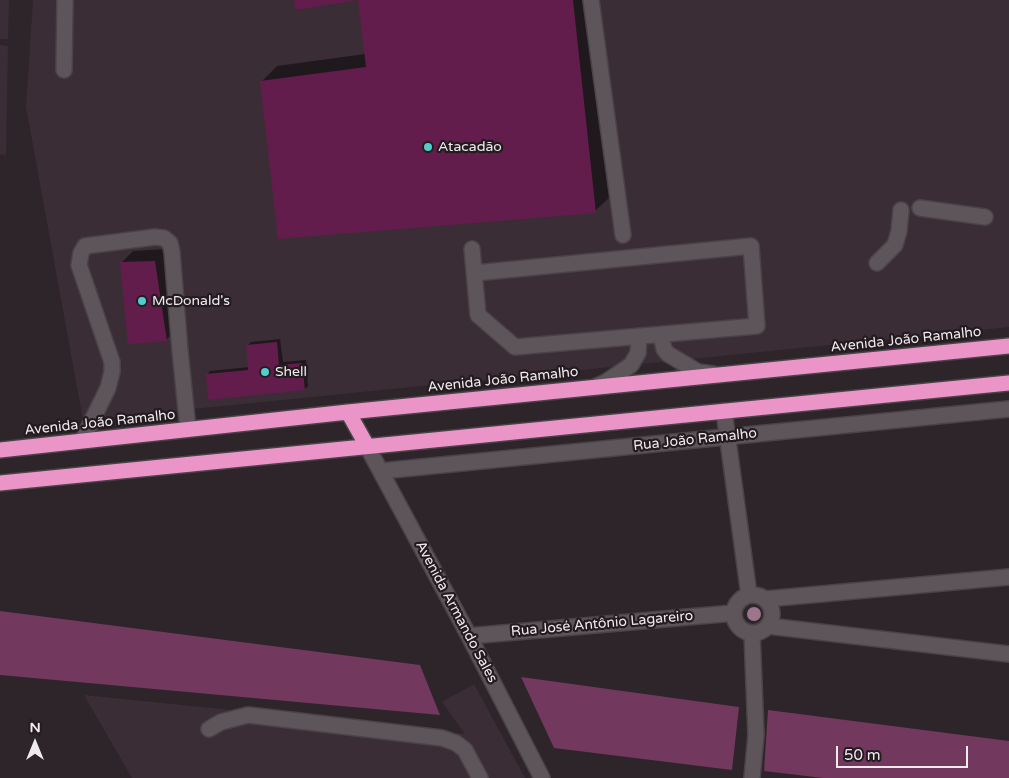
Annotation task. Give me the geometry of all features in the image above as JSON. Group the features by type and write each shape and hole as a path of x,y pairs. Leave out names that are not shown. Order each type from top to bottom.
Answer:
{"highway":[{"name":"Avenida João Ramalho","path":"0,450 348,412 1009,346"},
{"path":"0,483 1009,382"},
{"path":"348,412 367,446"}],"street":[{"path":"64,70 65,0"},
{"path":"591,0 623,235"},
{"path":"920,208 985,217"},
{"path":"877,263 895,245 901,210"},
{"path":"82,441 108,388 112,372 112,362 79,265 81,253 85,246 155,237 164,238 170,243 172,252 188,429"},
{"path":"472,249 478,316 515,347 757,326 751,246 475,272"},
{"path":"661,334 664,349 678,361 698,372 720,375"},
{"path":"594,387 606,382 631,365 638,353 640,336"},
{"name":"Rua João Ramalho","path":"382,471 1009,408"},
{"path":"724,411 749,595"},
{"name":"Avenida Armando Sales","path":"367,446 469,636 542,778"},
{"path":"766,599 770,604 773,616 768,626 763,630 752,633 741,628 737,624 734,613 739,601 749,595 766,599 1009,577"},
{"name":"Rua José Antônio Lagareiro","path":"469,636 734,613"},
{"path":"768,626 1009,654"},
{"path":"752,633 756,734 752,778"},
{"path":"209,729 221,722 248,715 442,738 456,743 465,750 480,778"}],"shaded area":[{"path":"0,0 9,0 8,39 0,39"},
{"path":"33,0 1009,0 1009,327 83,420 26,107"},
{"path":"0,45 8,46 6,155 0,154"},
{"path":"0,611 420,665 440,715 0,675"},
{"path":"521,677 739,707 732,770 554,748"},
{"path":"474,684 525,778 132,778 84,695 465,734 442,702"},
{"path":"768,710 1009,741 1009,778 823,778 764,771"}],"building":[{"path":"294,0 353,0 353,1 295,10"},
{"name":"Atacadão","path":"358,0 573,0 596,213 278,239 260,81 366,67"},
{"name":"McDonald's","path":"155,261 167,341 128,344 120,262"},
{"name":"Shell","path":"277,342 279,365 302,363 305,390 208,400 206,374 248,370 246,345"}],"place":[{"name":"Atacadão","path":"428,147"},
{"name":"McDonald's","path":"142,301"},
{"name":"Shell","path":"265,372"}]}
